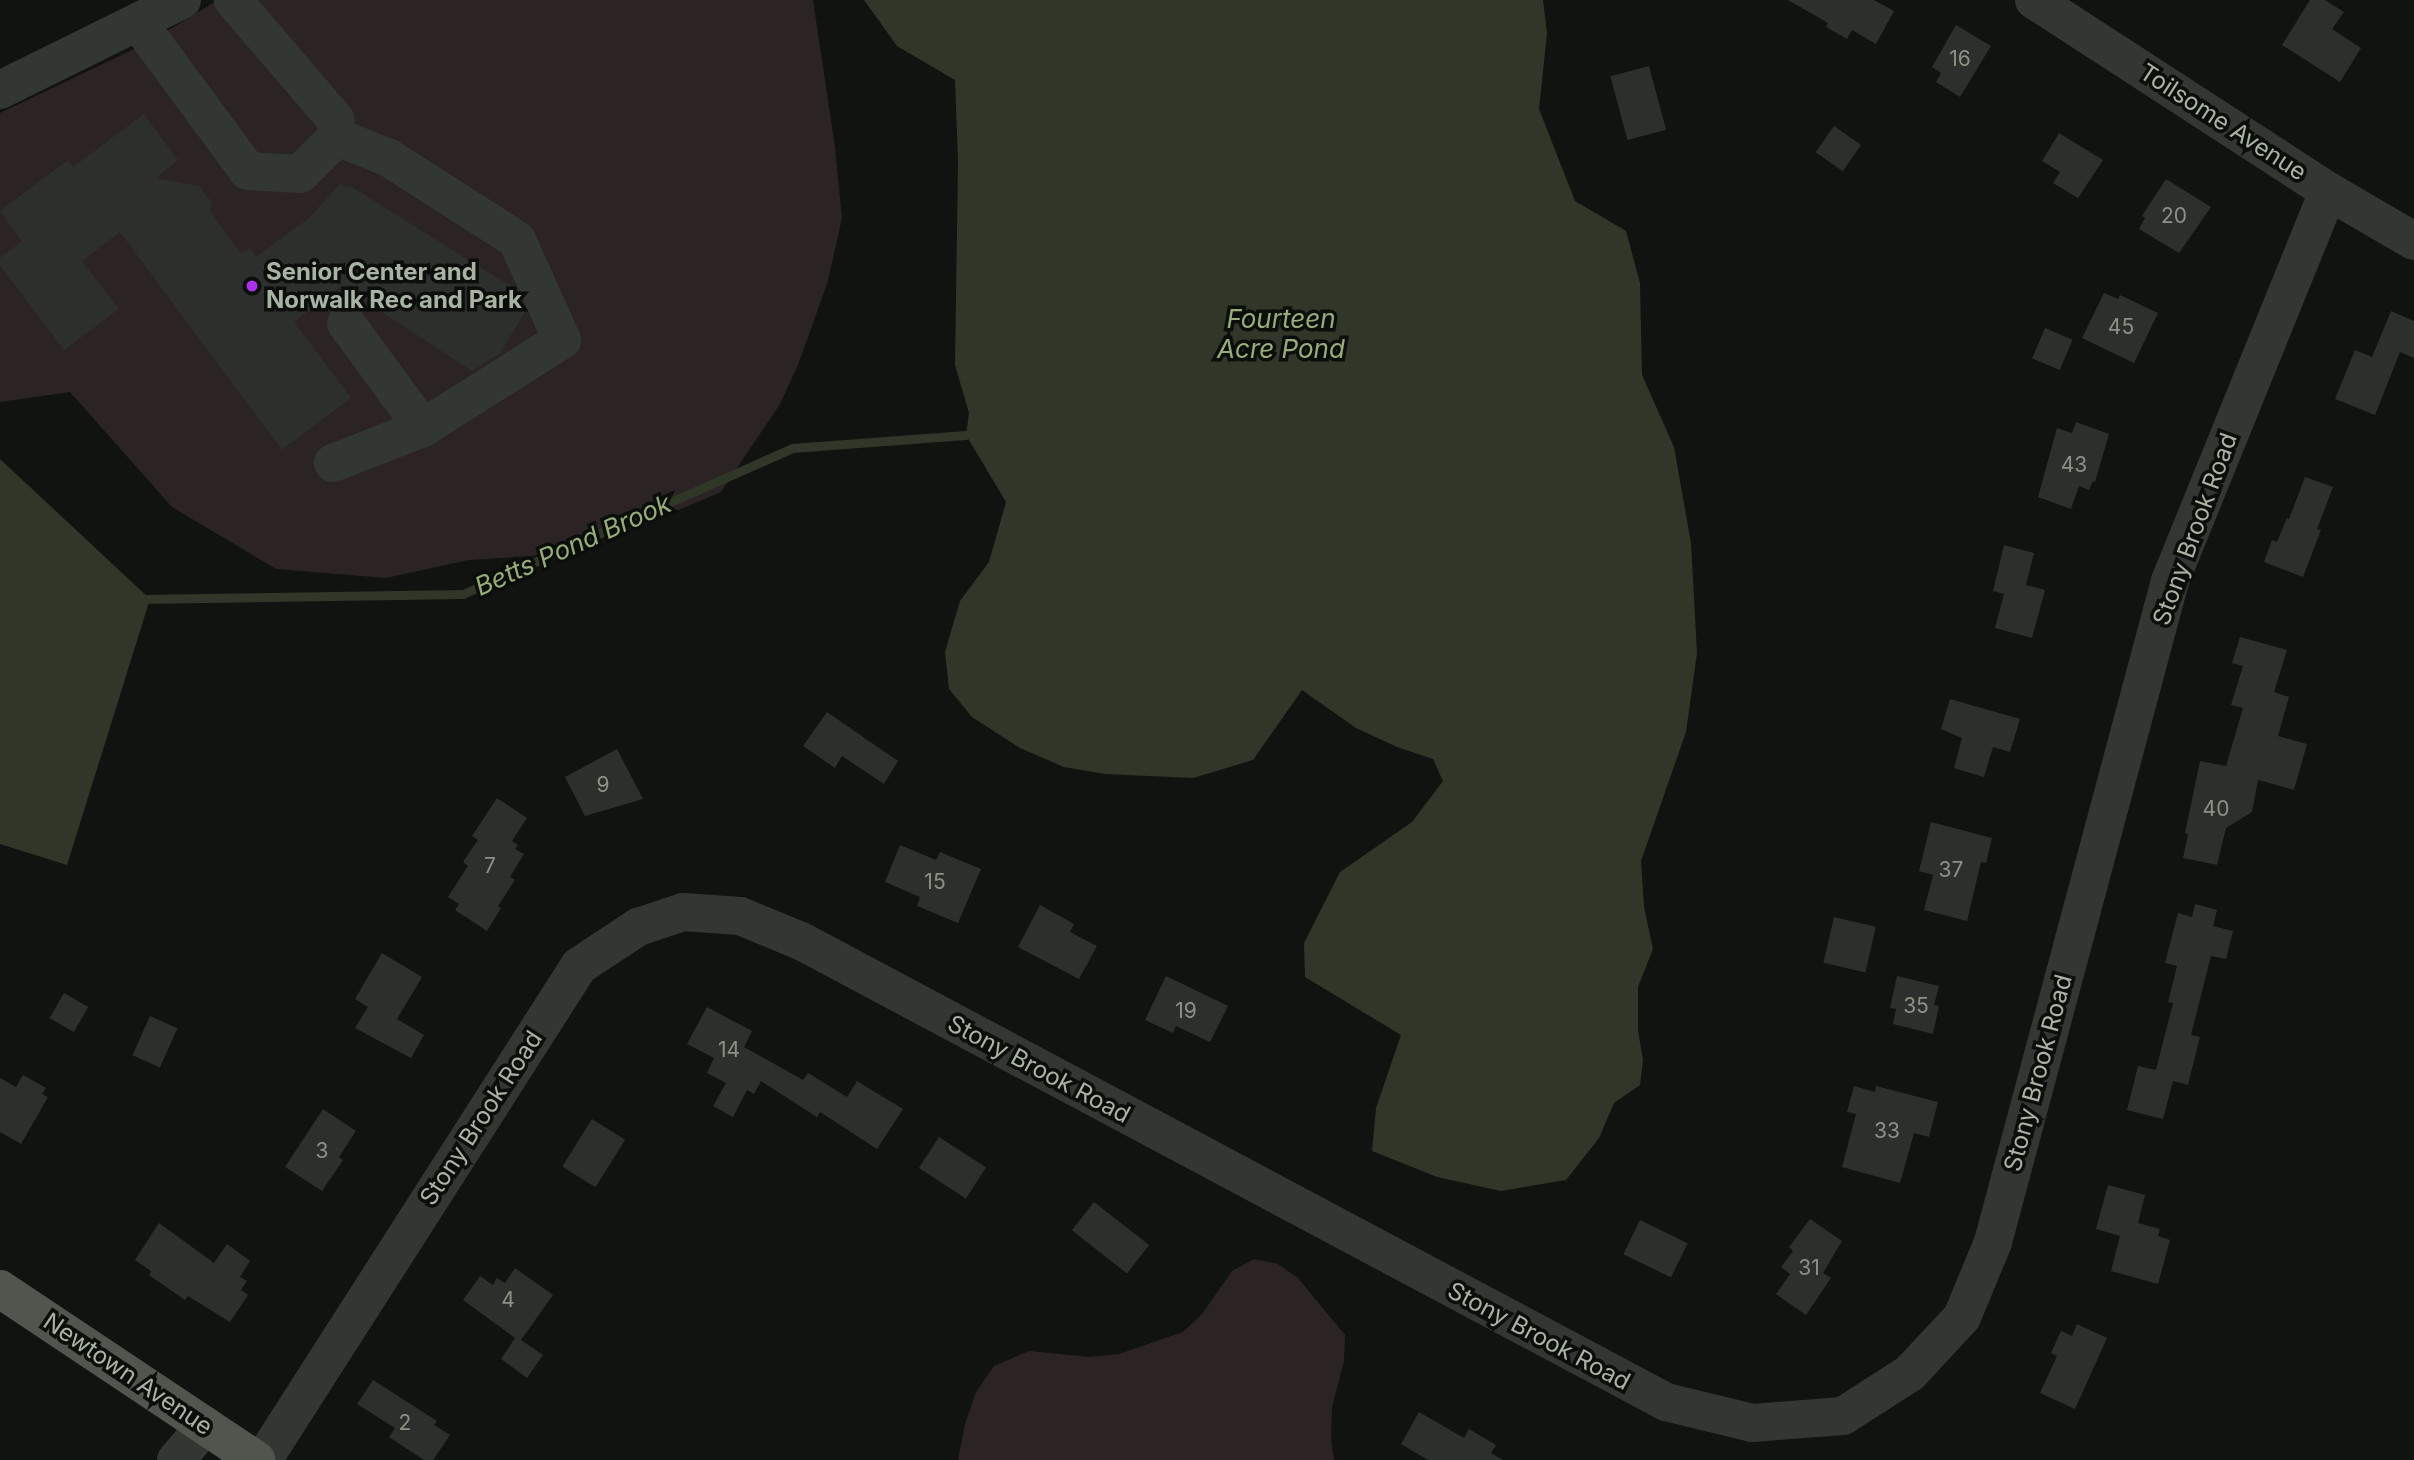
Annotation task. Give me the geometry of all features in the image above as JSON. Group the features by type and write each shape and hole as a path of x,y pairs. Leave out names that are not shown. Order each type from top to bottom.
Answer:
{"main road":[{"name":"Newtown Avenue","path":"0,1289 256,1460"}],"street":[{"path":"0,90 182,0"},
{"path":"233,0 335,119 337,137"},
{"name":"Toilsome Avenue","path":"2034,0 2328,191 2414,241"},
{"path":"138,22 248,171 300,174 337,137"},
{"path":"333,463 423,428 562,340 517,240 389,158 337,137"},
{"name":"Stony Brook Road","path":"263,1460 579,965 638,927 682,912 740,916 803,942 1666,1402 1752,1423 1843,1416 1910,1373 1962,1317 1993,1242 2171,581 2328,191"},
{"path":"346,323 423,428"},
{"path":"176,1460 205,1426"}],"shaded area":[{"path":"218,0 813,0 835,147 842,218 828,281 798,365 780,404 721,492 646,524 532,556 468,560 386,578 276,569 172,507 70,392 0,402 0,113 149,42"},
{"path":"1254,1259 1278,1264 1298,1278 1345,1335 1344,1361 1332,1407 1331,1438 1334,1460 958,1460 965,1424 976,1392 994,1366 1029,1351 1090,1357 1119,1354 1183,1332 1202,1314 1232,1271"}],"water":[{"name":"Fourteen Acre Pond","path":"864,0 1543,0 1547,33 1539,109 1575,201 1626,231 1640,283 1642,375 1674,447 1691,543 1697,653 1686,732 1641,861 1644,907 1653,949 1638,987 1638,1030 1643,1060 1640,1085 1614,1103 1599,1138 1566,1180 1501,1191 1437,1177 1372,1151 1376,1108 1401,1035 1305,977 1304,943 1340,872 1412,822 1443,781 1433,759 1397,747 1356,728 1302,690 1253,760 1193,778 1105,774 1064,767 1020,748 972,717 949,689 945,652 960,601 989,562 1006,502 966,435 969,413 955,365 958,161 955,80 897,46"},
{"path":"0,459 150,599 67,865 0,844"}],"building":[{"path":"1788,0 1874,0 1894,11 1876,44 1852,30 1847,39 1826,27 1828,23"},
{"path":"2310,0 2325,0 2344,12 2332,29 2361,48 2340,82 2282,45"},
{"path":"1956,25 1991,46 1960,97 1936,82 1941,73 1932,67"},
{"path":"1649,66 1666,130 1627,140 1610,76"},
{"name":"Senior Center and Norwalk Rec and Park","path":"144,114 178,160 156,178 199,186 212,203 210,211 241,254 250,248 256,257 309,218 340,184 348,188 349,185 515,289 525,312 500,353 472,371 342,286 294,322 351,398 282,450 120,232 82,261 119,309 64,350 0,265 0,258 22,241 0,211 68,160 73,167"},
{"path":"1834,126 1861,145 1843,171 1816,152"},
{"path":"2059,133 2103,160 2078,198 2053,183 2060,172 2042,161"},
{"path":"2166,179 2211,207 2179,253 2139,229 2145,218 2142,216"},
{"path":"2104,293 2118,299 2120,295 2158,313 2134,363 2082,338"},
{"path":"2391,311 2414,321 2414,358 2400,352 2375,415 2335,399 2355,350 2372,357"},
{"path":"2045,328 2073,340 2060,370 2032,358"},
{"path":"2076,422 2109,434 2095,482 2093,481 2089,490 2079,486 2071,509 2038,497 2057,428 2072,433"},
{"path":"2305,477 2333,487 2317,529 2321,530 2303,577 2264,562 2272,540 2277,542 2287,518 2289,519"},
{"path":"2004,545 2034,553 2026,585 2045,590 2032,638 1995,628 2004,594 1993,591"},
{"path":"2240,637 2287,650 2274,692 2289,697 2278,736 2307,744 2294,790 2258,780 2252,812 2226,828 2217,865 2183,858 2188,834 2185,833 2200,761 2226,766 2243,708 2231,705 2243,666 2232,663"},
{"path":"1950,699 2020,719 2010,752 1993,747 1984,777 1954,768 1962,738 1941,729"},
{"path":"827,712 898,761 884,784 842,756 835,768 803,746"},
{"path":"617,749 643,799 585,816 565,777"},
{"path":"497,798 527,818 512,841 518,845 515,849 524,854 510,877 515,880 498,906 501,908 487,931 455,910 459,904 448,897 468,866 463,862 478,840 472,836"},
{"path":"1931,822 1992,838 1986,863 1981,862 1967,921 1924,910 1933,875 1919,871"},
{"path":"900,845 936,860 940,852 981,869 958,923 917,906 920,897 885,882"},
{"path":"2195,904 2217,910 2213,926 2233,931 2226,959 2211,956 2191,1035 2200,1037 2188,1085 2173,1081 2163,1119 2127,1110 2138,1066 2156,1070 2173,1003 2168,1002 2177,966 2165,963 2178,913 2192,917"},
{"path":"1040,905 1074,924 1070,932 1097,946 1079,979 1018,947"},
{"path":"1834,917 1876,927 1865,972 1823,963"},
{"path":"382,953 422,977 397,1019 424,1035 411,1058 355,1028 368,1007 355,999"},
{"path":"1166,976 1228,1006 1210,1042 1176,1026 1173,1033 1145,1020"},
{"path":"1897,976 1939,986 1934,1005 1939,1006 1933,1034 1893,1024 1896,1009 1890,1008"},
{"path":"64,993 88,1007 74,1032 50,1018"},
{"path":"707,1007 752,1031 744,1047 803,1080 808,1073 847,1097 857,1081 903,1109 877,1149 820,1112 817,1117 761,1081 754,1094 747,1090 733,1117 713,1106 726,1083 707,1073 714,1058 687,1044"},
{"path":"150,1016 177,1028 160,1067 133,1055"},
{"path":"23,1075 46,1088 42,1094 48,1097 21,1144 0,1132 0,1078 16,1087"},
{"path":"1854,1086 1875,1092 1876,1086 1938,1102 1929,1137 1914,1133 1900,1183 1842,1167 1856,1114 1847,1112"},
{"path":"323,1109 356,1131 339,1157 343,1160 322,1191 285,1167"},
{"path":"592,1119 625,1140 595,1187 562,1166"},
{"path":"939,1137 986,1167 966,1199 919,1168"},
{"path":"2108,1185 2145,1195 2138,1223 2160,1229 2158,1236 2170,1240 2158,1284 2111,1271 2120,1236 2096,1229"},
{"path":"1094,1202 1149,1245 1127,1273 1072,1230"},
{"path":"1810,1219 1842,1241 1823,1273 1831,1278 1806,1315 1776,1294 1790,1274 1781,1267 1793,1251 1789,1247"},
{"path":"1640,1220 1688,1243 1671,1277 1623,1254"},
{"path":"159,1223 214,1263 227,1244 250,1261 240,1277 247,1281 241,1290 248,1295 230,1322 188,1296 185,1300 149,1275 151,1271 135,1260"},
{"path":"515,1268 553,1295 521,1340 543,1355 527,1378 501,1359 515,1338 463,1300 480,1276 493,1285 497,1278 505,1283"},
{"path":"2077,1324 2107,1338 2075,1409 2040,1393 2057,1356 2051,1353 2061,1331 2072,1336"},
{"path":"373,1380 437,1421 434,1425 450,1435 433,1460 424,1460 389,1437 395,1428 357,1404"},
{"path":"1419,1412 1464,1438 1469,1429 1496,1445 1491,1453 1503,1460 1428,1460 1401,1444"}],"waterway":[{"name":"Betts Pond Brook","path":"139,599 463,594 792,448 966,435"}],"place":[{"name":"Senior Center and Norwalk Rec and Park","path":"252,286"}]}
